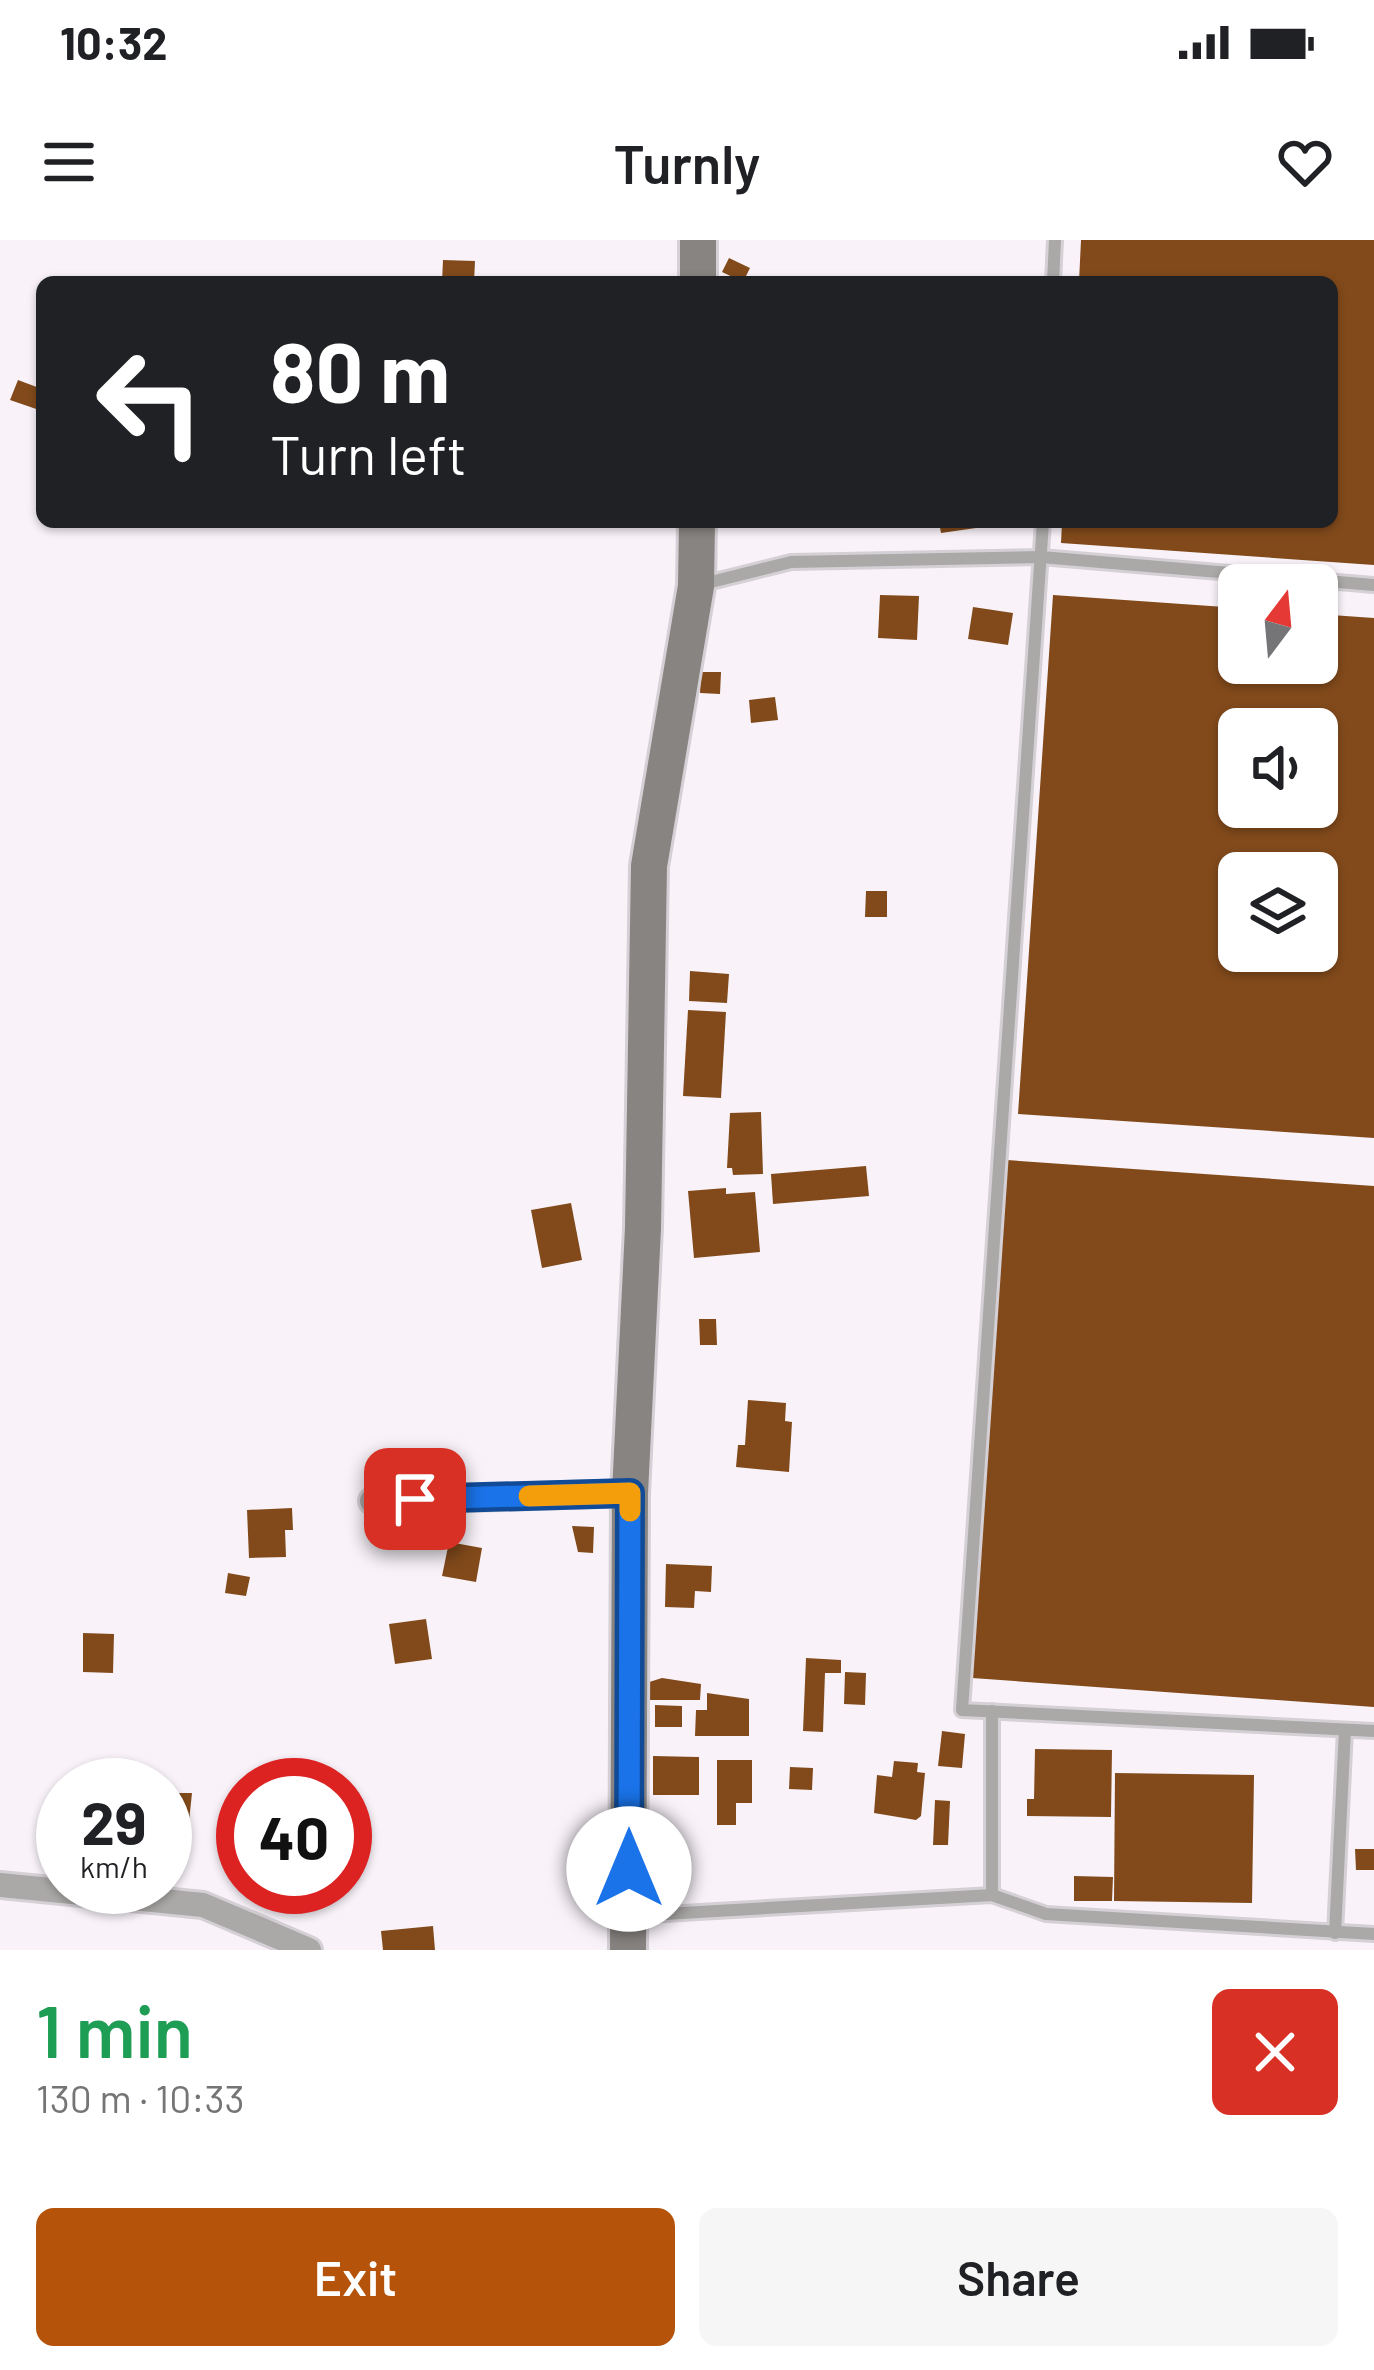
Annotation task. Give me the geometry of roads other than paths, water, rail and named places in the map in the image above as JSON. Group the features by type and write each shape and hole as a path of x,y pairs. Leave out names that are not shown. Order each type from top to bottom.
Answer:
{"street":[{"path":"698,240 698,276"},
{"path":"628,1933 630,1493 643,1228 649,866 696,586 697,528"},
{"path":"372,1501 630,1493"},
{"path":"0,1885 203,1905 309,1950"}],"lane":[{"path":"1053,276 1054,240"},
{"path":"1042,528 962,1710 1374,1731"},
{"path":"696,586 791,562 1041,557 1374,585"},
{"path":"992,1711 992,1895"},
{"path":"1335,1933 1345,1730"},
{"path":"628,1933 992,1895 1046,1914 1374,1934"}]}
